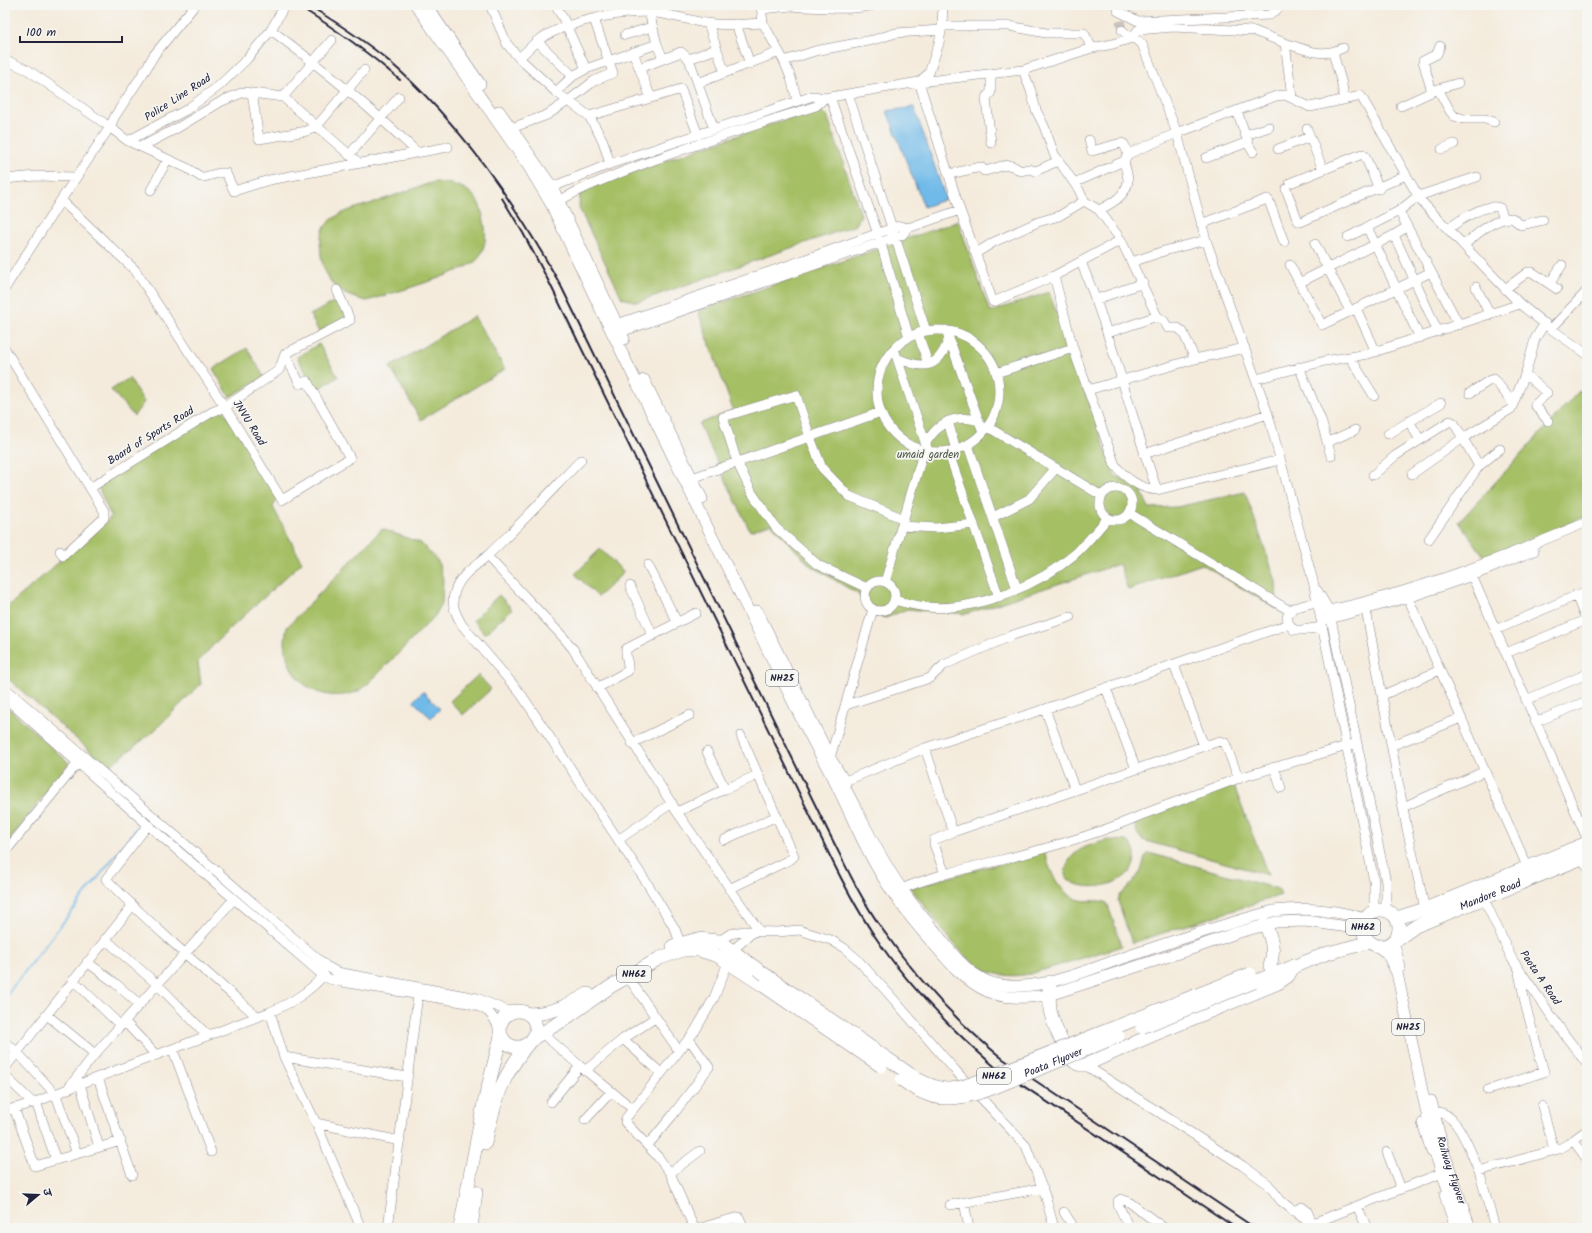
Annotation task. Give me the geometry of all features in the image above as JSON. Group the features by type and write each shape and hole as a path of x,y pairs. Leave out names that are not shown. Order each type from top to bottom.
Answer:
{"highway":[{"name":"Mandore Road","path":"1397,918 1425,909 1489,884 1527,866 1583,854"},
{"name":"Mandore Road","path":"1394,941 1416,926 1484,899 1583,854"},
{"name":"NH62","path":"1294,966 1328,953 1371,928 1390,912 1397,918 1400,929 1394,941 1388,945 1371,928"},
{"path":"1265,924 1272,943 1273,953 1270,966"},
{"name":"NH62","path":"1270,966 1371,928"},
{"name":"NH62","path":"510,1012 516,1011 528,1014 547,1013 566,1006 633,966 698,939 719,941 731,956"},
{"name":"NH62","path":"471,1228 483,1152 495,1102 510,1070 534,1039 610,987 682,946 731,956"},
{"name":"Poata Flyover","path":"731,956 743,971 912,1087 934,1097 948,1098 960,1097 990,1088 1252,978 1270,966"},
{"name":"Poata Flyover","path":"731,956 757,969 917,1079 932,1087 944,1090 958,1089 1252,978 1294,966"},
{"path":"1049,988 1052,1016 1061,1039 1073,1061 1085,1065 1278,983 1288,976 1294,966"},
{"path":"460,1228 484,1103 501,1033 502,1020 510,1012"},
{"name":"NH62","path":"528,1014 533,1019 535,1026 534,1039"},
{"path":"501,1033 505,1041 516,1046 522,1046 534,1039"}],"main road":[{"name":"NH25","path":"416,5 508,129"},
{"name":"NH25","path":"426,5 548,189 555,202 803,722 840,783 846,788 867,830 901,889 964,966 979,977 1004,985 1049,988 1144,963 1265,924 1286,921 1305,921 1371,928"},
{"name":"NH25","path":"615,329 692,478 830,758 861,839 881,875 900,903 949,962 967,979 990,992 1014,997 1032,997 1049,988 1140,952 1273,911 1297,908 1351,915 1371,928 1387,953 1397,973 1427,1117"},
{"name":"NH25","path":"1394,941 1427,1117"},
{"path":"1140,952 1144,963"},
{"name":"Railway Flyover","path":"1427,1117 1440,1155 1470,1228"},
{"name":"Railway Flyover","path":"1440,1155 1457,1227"}],"street":[{"path":"5,288 110,127 115,116 154,55 195,5"},
{"path":"490,5 507,44 519,58 556,92 589,116 603,141 610,164"},
{"path":"555,5 559,10 586,69"},
{"path":"797,100 791,78 784,61 763,23 762,7 803,6 865,8 875,5"},
{"path":"918,82 928,73 939,43 942,28 943,5"},
{"path":"1117,8 1138,21 1270,15 1282,5"},
{"name":"Police Line Road","path":"128,142 186,110 219,86 247,59 271,30 282,8"},
{"path":"1117,8 1121,25 1126,34 1142,44 1177,133 1206,240 1268,414 1313,581 1316,602 1347,745 1374,881 1371,928"},
{"path":"519,58 537,41 567,27 594,19 618,15 649,12 708,23 763,23"},
{"path":"649,12 657,44 663,59"},
{"path":"508,129 547,115 594,81 613,73 594,19"},
{"path":"708,23 725,73"},
{"path":"736,24 750,64"},
{"path":"784,61 815,51 873,40 896,33 942,28 1008,26 1046,32 1084,33 1092,48"},
{"path":"625,35 652,27"},
{"path":"548,189 610,164 797,100 813,96 827,98 918,82 1022,70 1092,48 1113,44 1132,38 1138,30 1174,27 1254,31 1315,53 1333,53 1343,48"},
{"path":"271,30 313,62 381,118 416,152"},
{"path":"282,97 332,40"},
{"path":"537,41 572,76"},
{"path":"1285,43 1292,97"},
{"path":"556,92 572,76 586,69 657,44"},
{"path":"1440,46 1437,54 1423,61 1435,91 1454,116 1464,119 1484,119 1494,122"},
{"path":"690,59 716,48"},
{"path":"634,52 651,98"},
{"path":"640,68 681,52 690,59 714,129"},
{"path":"698,83 779,52"},
{"path":"1333,53 1342,84 1344,100"},
{"path":"5,60 28,70 110,127 128,142 187,168 204,178 218,173 226,173 234,191 269,180 448,147"},
{"path":"252,93 259,139 307,131 317,126 364,70"},
{"path":"1022,70 1031,91 1036,110 1058,161 1084,200 1099,210 1121,240 1158,316 1164,320 1168,328 1178,328 1183,332 1195,359"},
{"path":"990,74 991,92 986,98 991,142"},
{"path":"918,82 960,210 993,302 1054,276 1121,240"},
{"path":"1401,106 1458,83"},
{"path":"589,116 681,89 698,134"},
{"path":"141,147 179,127 222,101 244,92 282,97 359,163"},
{"path":"848,94 896,237 922,332 928,364"},
{"path":"685,102 702,95"},
{"path":"1074,183 1177,133 1276,96 1285,95 1292,97 1310,107 1361,96 1421,201 1520,304 1548,326 1587,353"},
{"path":"349,155 399,97"},
{"path":"827,98 854,164 879,238 909,337"},
{"path":"555,202 593,183 732,132 816,106 827,98"},
{"path":"1237,111 1252,152"},
{"path":"1206,158 1269,127"},
{"path":"1278,149 1308,133 1323,170"},
{"path":"1089,140 1092,151 1121,143 1124,144 1128,180 1122,194 1112,203 1099,210"},
{"path":"1442,149 1454,144"},
{"path":"1378,189 1364,154 1360,154 1288,186 1298,221 1301,222 1378,189 1406,175"},
{"path":"854,164 869,159"},
{"path":"151,190 167,160"},
{"path":"949,174 981,167 984,171 990,170 1008,164 1015,166 1020,171 1029,169 1036,171 1058,161"},
{"path":"5,179 36,176 76,177"},
{"path":"1348,237 1399,211 1418,196 1478,177"},
{"path":"1201,224 1267,199 1284,242"},
{"name":"JNVU Road","path":"61,200 135,270 225,407 282,500 350,458 307,381 300,384 285,354"},
{"path":"976,253 994,242 1038,222 1059,216 1084,200"},
{"path":"1448,229 1466,216 1491,207 1500,208 1504,219"},
{"path":"615,329 879,238 896,237 902,235 908,228 960,210"},
{"path":"1399,211 1459,325"},
{"path":"1464,245 1482,230 1504,219 1512,218 1521,225 1543,220"},
{"path":"879,238 893,228 899,226 908,228"},
{"path":"1367,227 1420,338"},
{"path":"1299,283 1328,270 1407,227"},
{"path":"1394,235 1416,280 1438,332"},
{"path":"1132,262 1164,251 1206,240"},
{"path":"1315,244 1328,270 1353,310 1376,352"},
{"path":"1081,262 1097,299 1144,454 1157,490"},
{"path":"1290,265 1322,325 1431,272"},
{"path":"1505,289 1528,272 1532,272 1553,286 1562,265"},
{"path":"1054,276 1073,348 1115,465 1128,478 1147,489 1157,490 1280,460"},
{"path":"1097,299 1143,283"},
{"path":"1476,286 1490,314"},
{"path":"285,354 350,320 337,290"},
{"path":"1412,474 1463,438 1511,409 1526,374 1535,339 1587,291"},
{"path":"1256,379 1299,367 1376,352 1520,304"},
{"path":"1108,333 1158,316"},
{"path":"922,332 967,336 986,352 996,374 999,391 995,414 977,439 968,445 952,451 940,453 926,448 910,446 898,438 890,430 881,412 876,393 878,376 884,361 894,349 909,337 922,332"},
{"path":"897,358 915,366 934,362 942,354 948,334"},
{"path":"948,334 979,421 985,429 1056,468 1102,496"},
{"path":"996,374 1073,348"},
{"path":"1088,390 1195,359 1245,348"},
{"path":"5,349 104,511 104,518 63,556 60,551"},
{"path":"894,349 926,448"},
{"name":"Board of Sports Road","path":"90,488 212,412 225,407 279,370 285,354"},
{"path":"1350,357 1374,396"},
{"path":"1299,367 1321,420 1331,456"},
{"path":"1526,374 1547,393 1535,405 1548,421"},
{"path":"1470,393 1494,379 1513,403"},
{"path":"867,588 818,565 776,528 752,493 737,462 724,417 796,395 822,468 849,496 903,522 936,528 974,524"},
{"path":"1388,434 1440,403"},
{"path":"692,478 881,412"},
{"path":"1144,454 1268,414"},
{"path":"885,582 926,448 934,432 948,421 969,418 979,421"},
{"path":"948,421 952,451 974,524 999,597"},
{"path":"1409,421 1420,440"},
{"path":"1373,475 1395,456 1450,421 1454,423 1479,466"},
{"path":"1328,442 1355,430"},
{"path":"968,445 1018,589"},
{"path":"1428,539 1479,466 1500,449"},
{"path":"581,460 487,556 462,577 454,592 453,605 462,625 521,694 663,909 675,929 682,946"},
{"path":"993,518 1029,499 1056,468"},
{"path":"1120,488 1124,490 1131,498 1131,509 1129,513 1117,520 1108,518 1101,511 1100,501 1102,496 1109,489 1120,488"},
{"path":"1129,513 1290,611"},
{"path":"894,600 927,607 966,606 999,597 1018,589 1074,554 1108,518"},
{"path":"1321,620 1329,610 1366,601 1466,571 1587,522"},
{"path":"1316,602 1296,607 1290,611 1287,617 1289,624 1294,630 1302,630 1321,620 1331,619 1408,598 1472,576 1587,529"},
{"path":"487,556 564,638 756,932"},
{"path":"648,565 677,622"},
{"path":"1472,576 1587,838"},
{"path":"1313,581 1329,610 1386,882 1371,928"},
{"path":"875,582 885,582 893,589 894,600 885,610 880,611 873,609 869,606 865,598 867,588 875,582"},
{"path":"630,586 653,636"},
{"path":"1495,630 1587,591"},
{"path":"1506,653 1587,621 1576,595"},
{"path":"1408,598 1527,866"},
{"path":"830,758 873,609"},
{"path":"1366,610 1393,746 1403,807 1425,909"},
{"path":"597,688 628,671 629,667 625,653 626,649 696,613"},
{"path":"846,705 930,678 944,665 1013,635 1070,617"},
{"path":"840,783 925,748 1045,709 1289,624"},
{"path":"1174,665 1204,746"},
{"path":"1383,695 1440,670"},
{"path":"1526,700 1587,674"},
{"path":"5,688 326,966 337,972 477,998 510,1012"},
{"path":"1106,688 1136,769"},
{"path":"5,698 148,825 329,979 480,1006 492,1014 501,1033"},
{"path":"1536,722 1587,701"},
{"path":"1045,709 1075,790"},
{"path":"632,743 690,716"},
{"path":"1393,746 1461,718"},
{"path":"729,889 791,859 794,856 741,736"},
{"path":"944,874 933,842 934,840 953,832 1204,746 1220,741 1225,743 1239,779"},
{"path":"901,889 920,881 944,874 1051,847 1129,821 1144,814 1274,767 1357,743"},
{"path":"925,748 953,832"},
{"path":"707,752 725,789"},
{"path":"5,852 78,763"},
{"path":"1274,767 1281,788"},
{"path":"1403,807 1485,772"},
{"path":"677,812 758,775"},
{"path":"618,840 672,804"},
{"path":"724,840 777,816"},
{"path":"148,825 106,879 132,906 258,1017"},
{"path":"68,1088 95,1054 234,899"},
{"name":"Paota A Road","path":"1484,899 1512,959 1564,1034 1587,1064"},
{"path":"5,1068 104,939 132,906"},
{"path":"710,952 719,941 730,934 744,931 778,932 799,930 814,933 831,940 844,948 857,959 954,1069 1026,1146 1043,1188 1054,1228"},
{"path":"694,1228 670,1173 658,1157 625,1123 626,1118 678,1050 689,1039 702,1020 714,998 731,956 756,932"},
{"path":"104,939 158,985 207,1035"},
{"path":"86,962 115,983 140,1005"},
{"path":"1488,1090 1544,1072 1526,1006 1518,967"},
{"path":"121,1141 35,1166 9,1109 34,1103 56,1095 68,1088 173,1050 207,1035 270,1012 288,1004 314,987 324,975"},
{"path":"628,977 654,1018 678,1050"},
{"path":"72,980 156,1055"},
{"path":"388,1228 418,995"},
{"path":"270,1012 284,1057 316,1123 361,1228"},
{"path":"47,1015 95,1054"},
{"path":"551,1102 582,1068 654,1018"},
{"path":"534,1039 582,1068 633,1109"},
{"path":"624,1039 661,1073"},
{"path":"648,1146 709,1066 689,1039"},
{"path":"5,1042 17,1052 56,1095 77,1154"},
{"path":"173,1050 211,1152"},
{"path":"284,1057 407,1077"},
{"path":"1085,1065 1243,1166 1268,1184 1281,1201 1293,1212 1316,1228"},
{"path":"5,1076 34,1103 56,1160"},
{"path":"98,1078 132,1175"},
{"path":"80,1084 99,1148"},
{"path":"586,1120 611,1092"},
{"path":"1542,1106 1554,1150"},
{"path":"1443,1228 1457,1227 1437,1175 1427,1117 1445,1113 1450,1116 1456,1124 1479,1171 1495,1228"},
{"path":"316,1123 400,1141"},
{"path":"1479,1171 1554,1150 1568,1144 1587,1130"},
{"path":"1573,1140 1587,1158"},
{"path":"670,1173 700,1151"},
{"path":"1387,1152 1401,1189"},
{"path":"1293,1212 1302,1207 1307,1211 1312,1222 1314,1222 1437,1175"},
{"path":"950,1205 1043,1188"},
{"path":"1129,1228 1118,1204 1118,1201 1121,1199 1129,1202 1158,1226"},
{"path":"964,1202 969,1228"},
{"path":"1357,1206 1366,1228"},
{"path":"1064,1212 1074,1228"},
{"path":"701,1228 739,1217 744,1228"}],"green space":[{"path":"816,109 827,115 861,215 856,225 637,302 622,298 579,208 580,191"},
{"path":"434,182 456,185 468,191 478,202 483,216 486,234 484,247 478,259 460,270 367,301 352,297 336,287 331,282 321,258 320,246 322,234 327,224 337,216 350,210"},
{"name":"umaid garden","path":"958,221 990,312 1049,292 1115,476 1139,486 1149,508 1177,507 1245,492 1276,581 1277,609 1202,564 1128,590 1119,564 966,614 907,609 886,618 869,613 858,594 810,565 771,524 750,531 699,424 733,410 698,311"},
{"path":"338,300 347,317 319,332 310,315"},
{"path":"474,316 505,369 421,420 390,367"},
{"path":"319,344 338,377 316,390 297,357"},
{"path":"247,348 264,377 230,397 213,369"},
{"path":"129,378 144,402 134,416 111,390"},
{"path":"1580,390 1587,408 1587,516 1486,559 1459,522"},
{"path":"222,408 279,495 273,507 302,562 217,641 198,662 201,684 153,732 108,767 5,676 5,609 111,517 97,484"},
{"path":"382,529 421,543 438,561 443,579 442,603 435,616 368,684 360,690 343,695 330,695 318,692 307,687 298,679 291,669 285,643 287,627"},
{"path":"600,549 624,572 598,597 575,574"},
{"path":"499,595 512,609 485,634 473,620"},
{"path":"478,675 491,689 463,715 450,701"},
{"path":"5,705 69,763 5,846"},
{"path":"1234,786 1268,875 1142,840 1137,833 1133,820"},
{"path":"1108,840 1127,841 1134,849 1135,859 1130,871 1120,880 1107,885 1092,887 1079,885 1069,880 1065,872 1072,856 1081,849"},
{"path":"1044,851 1052,873 1066,893 1080,900 1100,901 1107,903 1122,946 1030,974 1015,976 990,972 969,959 960,951 910,888"},
{"path":"1149,853 1278,889 1281,895 1132,943 1118,901 1119,897 1139,874"}],"water":[{"path":"914,107 946,199 924,207 887,111"},
{"path":"423,691 440,709 431,718 413,701"}],"waterway":[{"path":"5,997 139,825"}],"tunnel":[{"path":"1120,21 1122,30"}],"railway":[{"path":"297,5 350,40 400,80"},
{"path":"308,5 370,46 416,86 464,139 506,195 525,225 561,286 847,869 868,907 896,948 938,999 986,1045 1003,1059 1255,1228"},
{"path":"502,198 523,233 549,282 838,872 874,935 900,971 930,1005 995,1067 1236,1228"}]}
